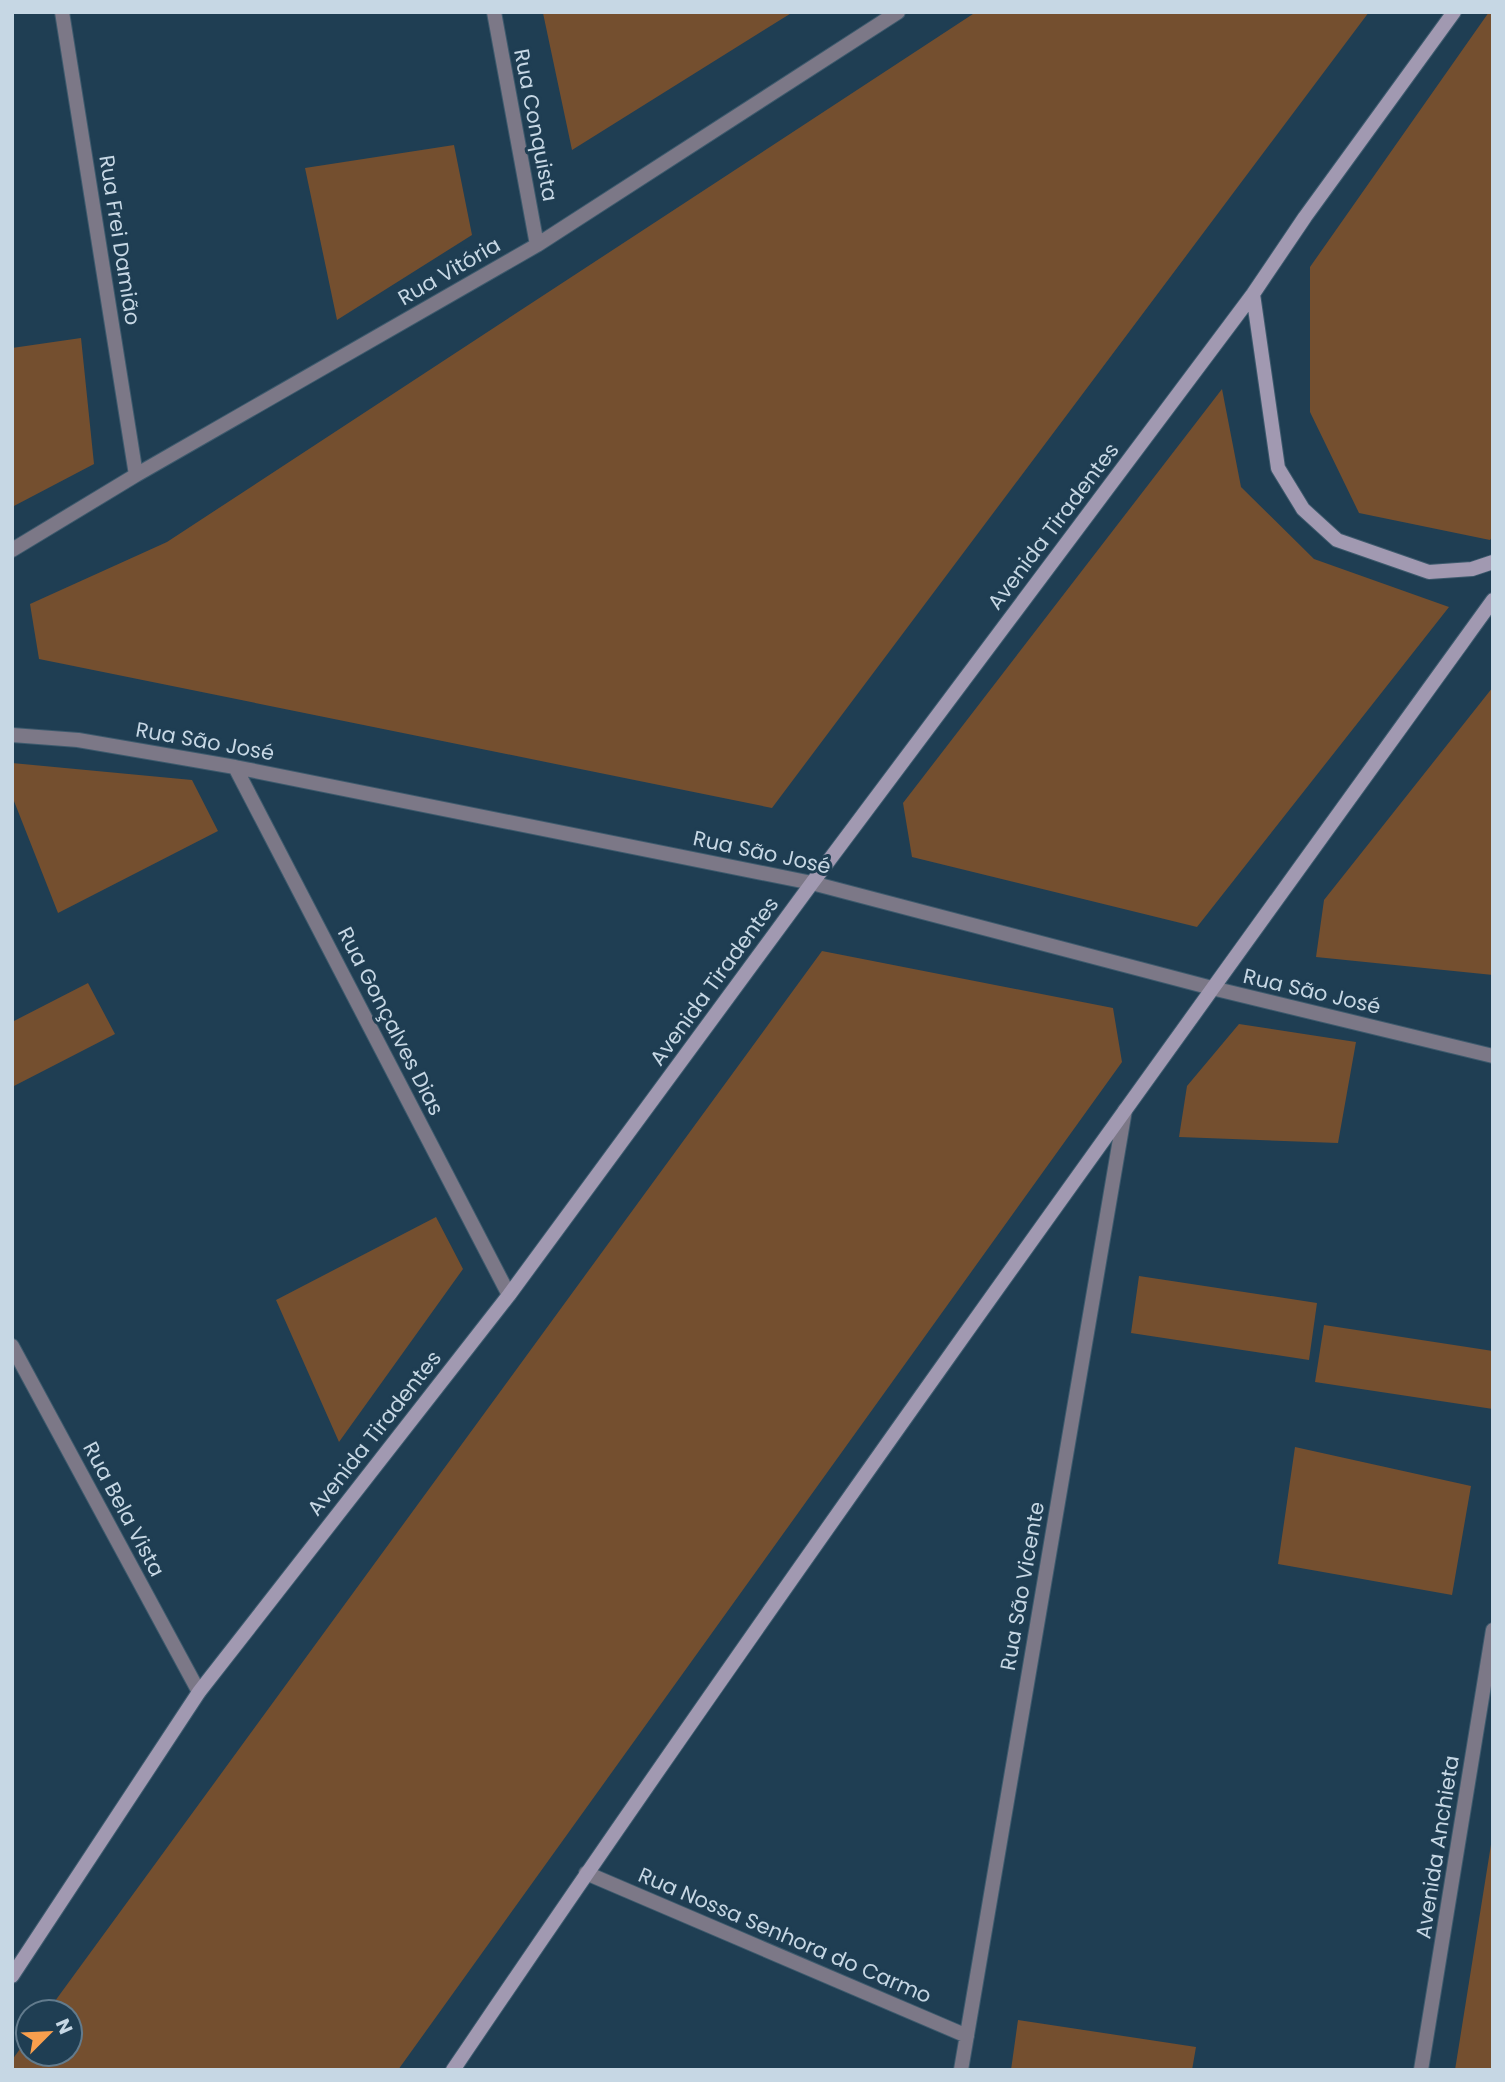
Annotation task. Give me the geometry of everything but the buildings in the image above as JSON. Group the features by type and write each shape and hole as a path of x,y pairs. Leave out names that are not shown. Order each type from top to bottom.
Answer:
{"street":[{"name":"Rua Frei Damião","path":"62,12 136,475"},
{"name":"Rua Conquista","path":"494,12 537,245"},
{"name":"Rua Vitória","path":"12,550 136,475 537,245 898,12"},
{"name":"Avenida Tiradentes","path":"12,1976 199,1692 509,1295 812,883 1253,293 1454,12"},
{"path":"1253,293 1278,468 1303,509 1337,540 1429,572 1472,569 1493,562"},
{"path":"453,2070 586,1872 1125,1110 1493,600"},
{"name":"Rua São José","path":"12,736 78,740 235,767 812,883 1212,988 1493,1055"},
{"name":"Rua Gonçalves Dias","path":"235,767 509,1295"},
{"name":"Rua São Vicente","path":"961,2070 1125,1110"},
{"name":"Rua Bela Vista","path":"12,1346 199,1692"},
{"name":"Avenida Anchieta","path":"1421,2070 1493,1630"},
{"name":"Rua Nossa Senhora do Carmo","path":"586,1872 967,2036"}],"shaded area":[{"path":"793,12 572,150 543,13"},
{"path":"976,12 1369,12 772,808 39,659 30,604 167,542"},
{"path":"1489,12 1493,12 1493,536 1490,540 1359,513 1310,412 1310,267"},
{"path":"454,145 472,235 337,320 305,168"},
{"path":"81,338 94,464 12,507 12,348"},
{"path":"1222,389 1241,487 1314,559 1449,607 1197,927 912,857 903,803"},
{"path":"1493,687 1493,975 1316,957 1324,900"},
{"path":"12,763 192,780 218,831 58,913 12,796"},
{"path":"822,951 1113,1008 1122,1062 398,2070 12,2070 14,2057 14,2068 84,2068 84,1998 57,1998"},
{"path":"88,983 115,1034 12,1087 12,1022"},
{"path":"1239,1024 1356,1042 1338,1143 1179,1137 1187,1086"},
{"path":"436,1217 463,1269 339,1442 276,1300"},
{"path":"1139,1276 1317,1303 1309,1360 1131,1333"},
{"path":"1324,1325 1493,1351 1493,1409 1315,1382"},
{"path":"1295,1447 1471,1486 1452,1595 1278,1564"},
{"path":"1493,1832 1493,2070 1455,2070"},
{"path":"1018,2020 1196,2047 1192,2070 1011,2070"}]}
